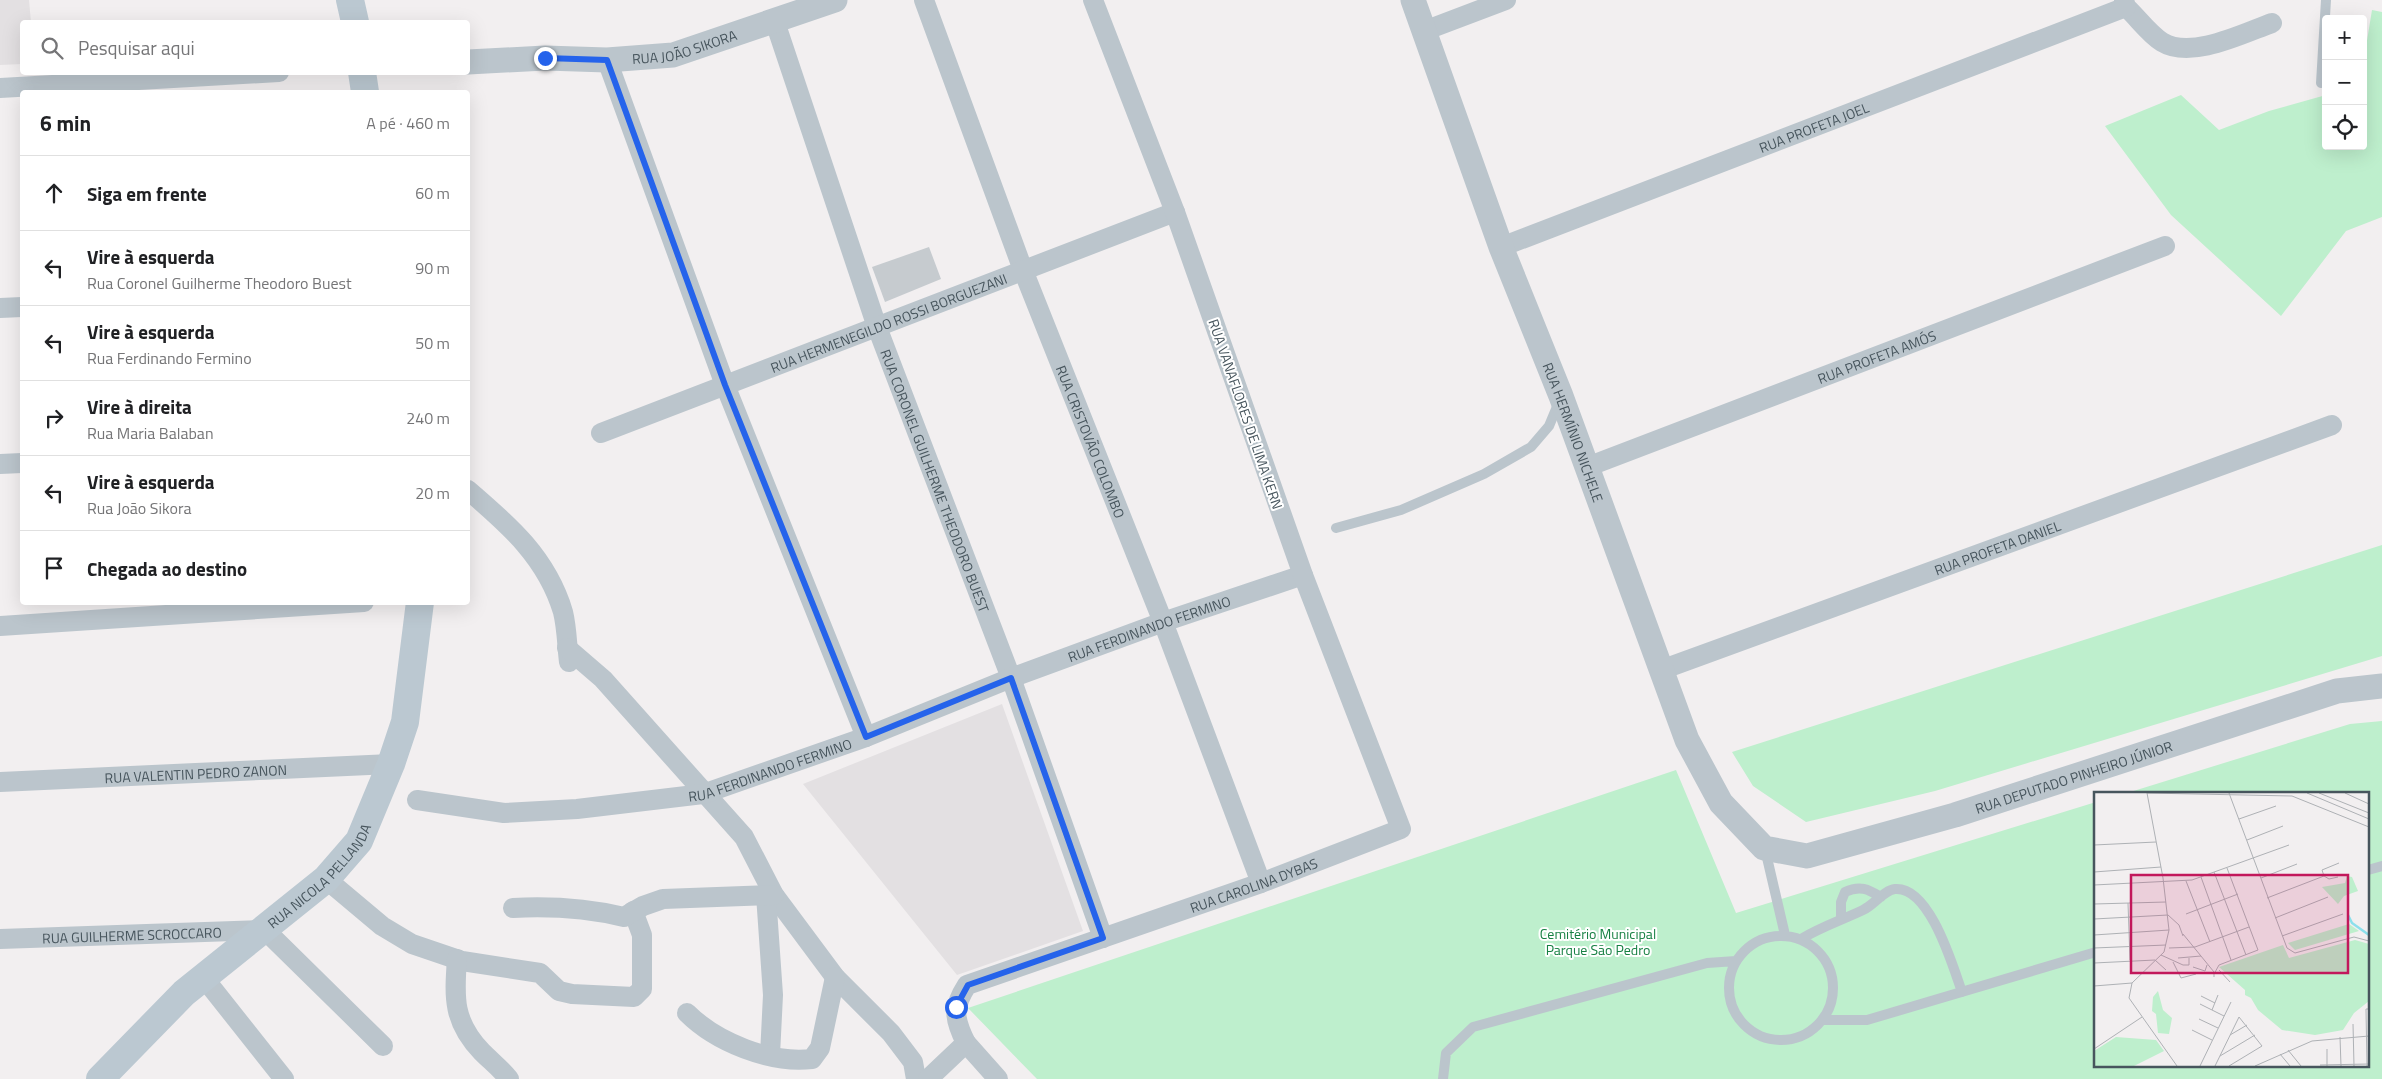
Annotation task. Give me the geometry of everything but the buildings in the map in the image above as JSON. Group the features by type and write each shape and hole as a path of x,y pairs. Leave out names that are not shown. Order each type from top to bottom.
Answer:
{"main road":[{"path":"350,0 355,20"},
{"path":"362,75 365,90"},
{"name":"RUA NICOLA PELLANDA","path":"100,1079 184,993 326,879 359,841 391,764 405,722 420,605"}],"street":[{"name":"RUA JOÃO SIKORA","path":"470,62 545,58 607,60 672,55 775,22 835,0"},
{"name":"RUA CRISTOVÃO COLOMBO","path":"924,0 1023,270 1163,622 1262,883"},
{"name":"RUA VANAFLORES DE LIMA KERN","path":"1093,0 1175,212 1303,576 1401,828"},
{"name":"RUA HERMÍNIO NICHELE","path":"1413,0 1501,247 1561,396 1686,740 1721,803 1764,848"},
{"path":"1424,31 1506,0"},
{"path":"2125,4 2162,42 2178,48 2203,47 2272,23"},
{"name":"RUA PROFETA JOEL","path":"1501,247 2125,4"},
{"name":"RUA CORONEL GUILHERME THEODORO BUEST","path":"775,22 878,327 1011,678 1103,938"},
{"path":"607,60 725,385 866,737"},
{"path":"0,88 227,75"},
{"name":"RUA HERMENEGILDO ROSSI BORGUEZANI","path":"601,433 1175,212"},
{"name":"RUA PROFETA AMÓS","path":"1587,467 2165,246"},
{"path":"0,308 20,307"},
{"name":"RUA PROFETA DANIEL","path":"1661,670 2332,425"},
{"path":"0,464 20,462"},
{"path":"470,492 509,524 533,553 552,583 563,614 568,657 603,679 703,794 744,837 770,895 835,977 891,1033 913,1062 916,1079"},
{"name":"RUA FERDINANDO FERMINO","path":"418,800 504,813 577,809 703,794 866,737 1011,678 1163,622 1303,576"},
{"path":"0,626 318,605"},
{"name":"RUA DEPUTADO PINHEIRO JÚNIOR","path":"1764,848 1807,856 1955,815 2338,691 2382,686"},
{"name":"RUA VALENTIN PEDRO ZANON","path":"0,782 391,764"},
{"name":"RUA CAROLINA DYBAS","path":"998,1079 966,1043 956,1023 956,1007 968,985 1262,883 1401,828"},
{"path":"326,879 382,926 412,944 457,959 540,973 558,991 572,994 634,997 642,989 642,935 633,911"},
{"path":"513,908 555,906 624,917 663,898 770,895"},
{"path":"770,895 774,995 770,1055"},
{"path":"264,930 383,1046"},
{"name":"RUA GUILHERME SCROCCARO","path":"0,938 264,930"},
{"path":"457,959 455,1006 458,1019 481,1052 509,1079"},
{"path":"687,1013 702,1027 732,1044 770,1055 802,1060 812,1059 820,1048 835,977"},
{"path":"204,978 284,1079"},
{"path":"928,1079 966,1043"}],"lane":[{"path":"2321,83 2326,0"},
{"path":"1336,528 1401,510 1484,474 1530,447 1549,426 1561,396"},
{"path":"1764,848 1785,935"},
{"path":"1841,918 1841,902 1845,892 1856,886 1869,889 1881,897"},
{"path":"1801,939 1841,918 1866,909 1892,889 1903,889 1921,901 1943,940 1962,992"},
{"path":"1785,935 1801,939 1818,952 1832,974 1834,990 1830,1006 1822,1020 1810,1032 1794,1038 1776,1040 1759,1035 1745,1025 1735,1012 1729,995 1730,978 1736,961 1745,950 1757,941 1771,936 1785,935"},
{"path":"1822,1020 1868,1020 2094,953"},
{"path":"1443,1079 1446,1053 1473,1027 1707,963 1736,961"}],"shaded area":[{"path":"0,0 29,0 31,20 20,20 20,64 0,65"},
{"path":"1002,704 1083,931 957,975 803,784"}],"green space":[{"path":"2372,10 2382,12 2382,217 2346,231 2281,316 2171,215 2105,126 2181,95 2219,130 2269,111 2322,96 2322,150 2367,150 2367,41"},
{"path":"2382,545 2382,656 1935,791 1806,822 1753,786 1732,752"},
{"name":"Cemitério Municipal Parque São Pedro","path":"2382,721 2382,1079 1037,1079 968,1008 1676,770 1736,913 2094,803 2094,1066 2370,1066 2370,792 2130,792 2350,724"}],"route":[{"path":"545,58 607,60 725,385 866,737 1011,678 1103,938 968,985 960,996 956,1007"}]}
